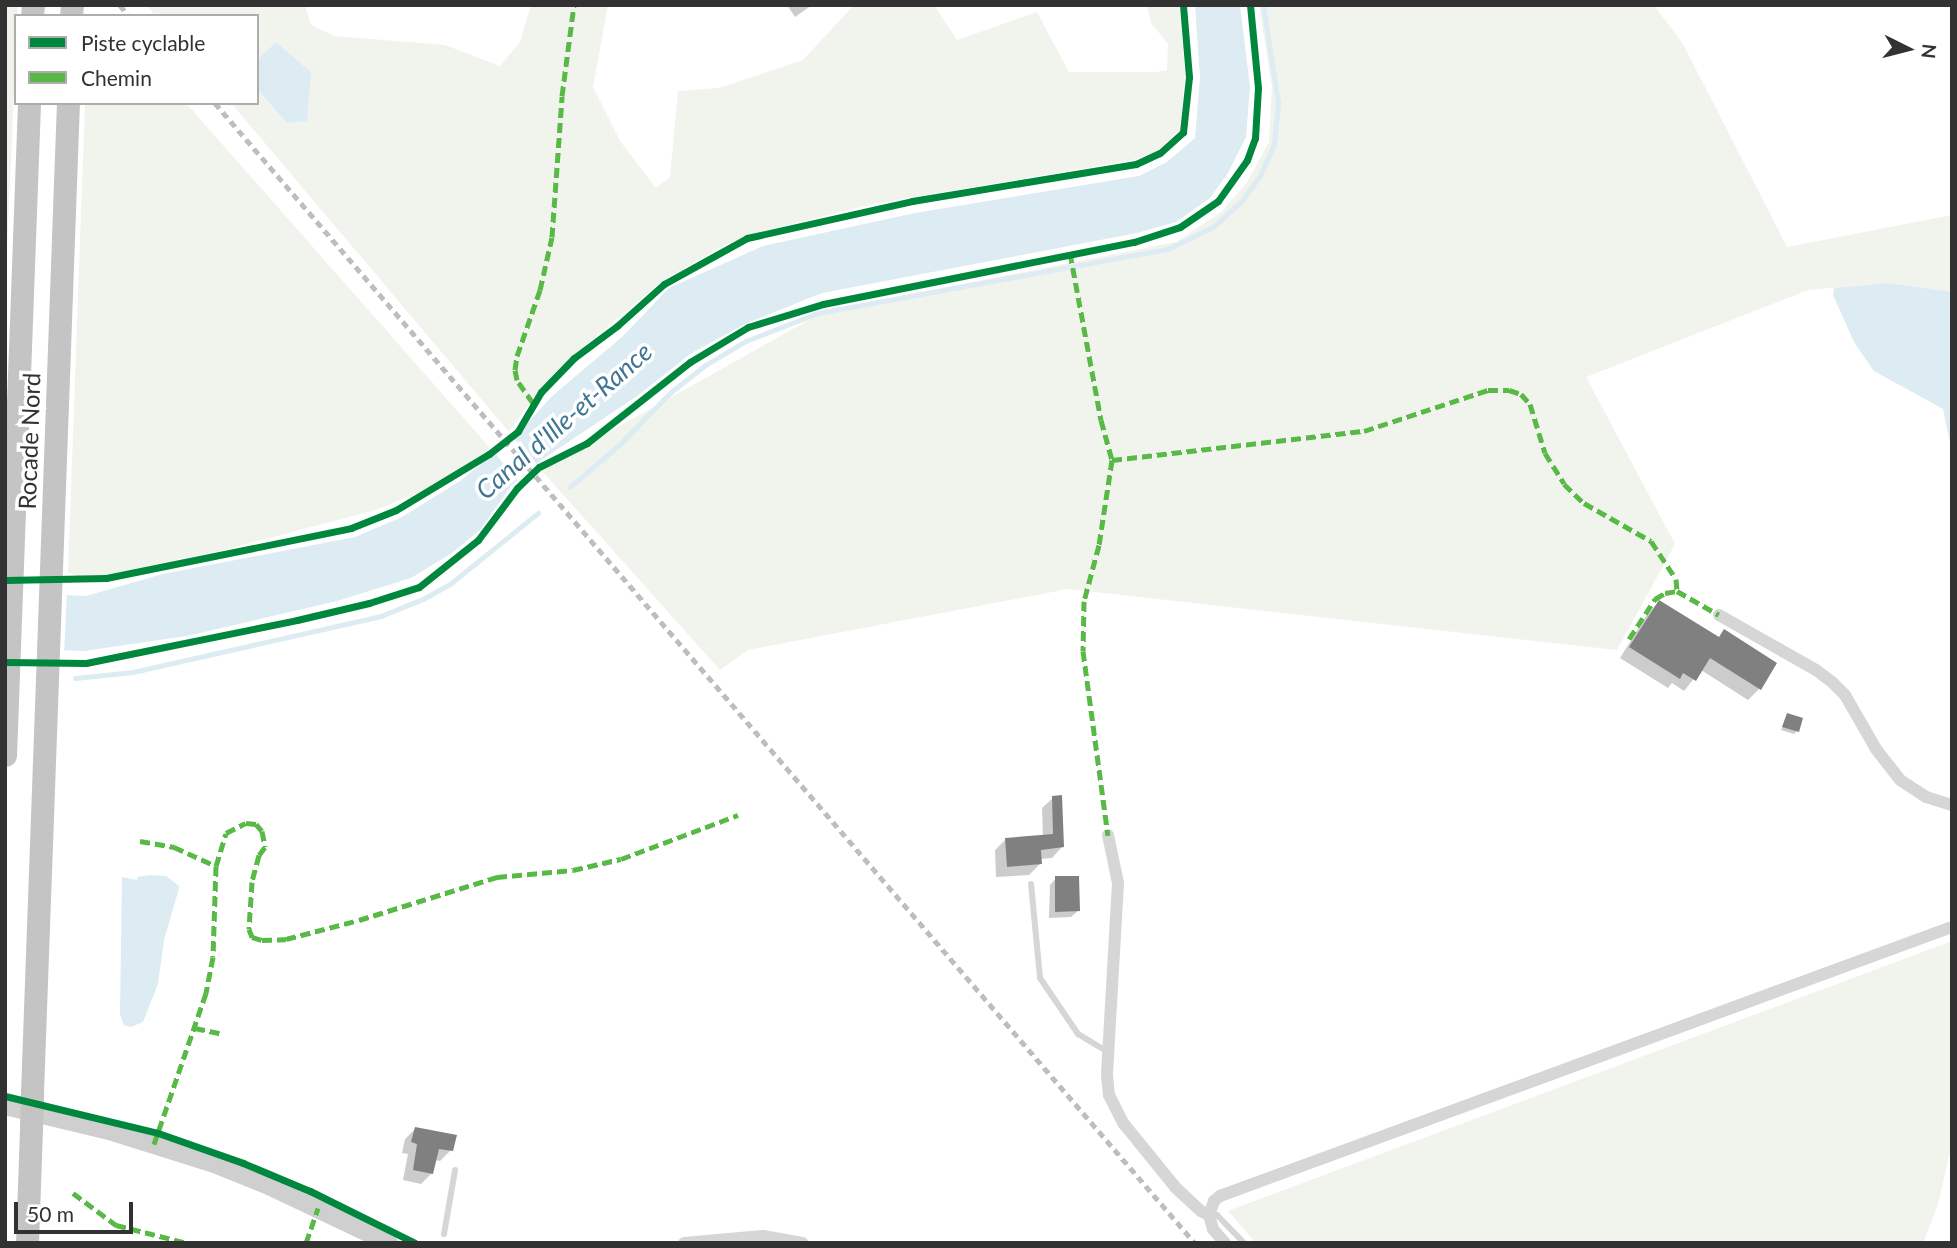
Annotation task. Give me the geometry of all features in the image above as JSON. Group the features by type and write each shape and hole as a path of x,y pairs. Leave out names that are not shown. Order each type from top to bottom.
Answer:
{"highway":[{"name":"Rocade Nord","path":"5,755 29,105"},
{"name":"Rocade Nord","path":"27,1243 68,105"}],"street":[{"path":"1719,615 1816,670 1833,683 1845,695 1876,749 1900,780 1926,797 1952,805"},
{"path":"1108,835 1118,883 1108,1086 1118,1115 1176,1188 1201,1212 1209,1215"},
{"path":"1225,1243 1213,1229 1209,1215 1214,1201 1220,1196 1952,927"},
{"path":"5,1106 109,1130 214,1164 270,1186 389,1243"},
{"path":"684,1243 763,1236 802,1243"}],"lane":[{"path":"1031,884 1040,978 1078,1034 1110,1053"},
{"path":"444,1234 456,1170"},
{"path":"1209,1215 1217,1215 1244,1243"}],"shaded area":[{"path":"5,5 18,5 18,14 14,14 14,94 5,293"},
{"path":"147,5 305,5 311,25 334,36 445,45 500,66 520,42 531,5 608,5 593,87 620,141 656,188 670,177 678,91 719,88 803,60 854,5 934,5 957,40 1037,12 1069,72 1157,72 1167,70 1168,44 1151,23 1147,5 1179,5 1185,73 1180,131 1156,152 1133,160 873,204 756,233 727,244 665,279 575,354 538,391 509,432 233,105 259,105 259,91 287,123 308,95 311,72 276,42 259,58 259,14 154,14"},
{"path":"1259,5 1654,5 1683,44 1787,247 1952,215 1952,292 1888,283 1808,290 1586,377 1675,544 1617,650 1068,589 748,650 720,670 541,470 825,311 1176,242 1221,212 1246,184 1269,142 1272,87"},
{"path":"85,105 188,105 490,448 484,455 418,493 376,510 224,550 104,575 78,576 68,573"},
{"path":"1952,941 1952,1144 1938,1204 1923,1243 1256,1243 1228,1211"}],"water":[{"name":"Canal d'Ille-et-Rance","path":"1195,5 1240,5 1250,87 1246,137 1228,173 1210,198 1176,222 1137,233 822,293 747,323 690,354 640,394 543,459 512,485 480,530 452,553 411,578 337,601 187,636 84,651 5,648 5,592 86,596 163,574 355,537 402,517 460,481 516,436 551,397 622,337 669,288 763,246 915,213 1139,176 1167,162 1195,138 1200,78"},
{"path":"276,42 311,72 307,121 287,123 259,91 259,58"},
{"path":"1888,283 1952,292 1952,453 1943,409 1874,371 1855,344 1833,295 1834,288"},
{"path":"166,876 179,886 164,940 158,984 143,1022 131,1027 124,1025 120,1014 122,877 137,880 137,877"}],"pier":[{"path":"512,436 539,467 520,483 493,451"},
{"path":"5,588 67,592 64,654 5,652"}],"building":[{"path":"1659,600 1719,637 1724,629 1777,663 1761,690 1710,658 1696,681 1683,673 1680,679 1629,647"},
{"path":"1787,713 1803,718 1799,732 1782,727"},
{"path":"1062,795 1064,847 1041,850 1042,864 1007,867 1005,838 1053,834 1052,796"},
{"path":"1055,876 1079,876 1080,911 1055,912"},
{"path":"415,1127 457,1135 453,1151 439,1149 433,1174 413,1170 417,1144 411,1142"}],"waterway":[{"path":"570,487 619,445 671,392 704,366 746,341 818,313 1168,249 1213,227 1241,202 1260,176 1274,145 1278,103 1263,5"},
{"path":"75,678 133,672 381,616 423,599 450,584 538,513"}],"railway":[{"path":"120,5 127,14"},
{"path":"217,105 1195,1243"}],"marked path":[{"path":"533,403 517,380 515,370 517,356 540,290 552,237 562,96 574,5"},
{"path":"1070,253 1101,420 1112,460 1099,545 1084,601 1083,651 1108,835"},
{"path":"1112,460 1364,431 1488,390 1509,390 1521,394 1530,404 1545,453 1564,484 1584,503 1651,541 1676,579 1677,591"},
{"path":"1629,639 1655,599 1665,593 1677,591 1719,615"},
{"path":"216,866 226,833 246,823 256,824 262,831 265,847 259,855 252,882 249,929 252,937 262,940 286,939 359,920 497,877 573,870 621,859 738,815"},
{"path":"140,841 174,847 216,866 213,957 206,993 154,1144"},
{"path":"195,1028 223,1034"},
{"path":"73,1193 116,1225 187,1243"},
{"path":"306,1243 318,1208"}],"cycle path":[{"path":"5,580 106,578 351,528 396,510 489,454 518,431 541,392 574,358 617,326 664,284 747,238 912,201 1136,164 1160,153 1183,132 1189,77 1183,5"},
{"path":"5,662 86,663 297,620 369,603 419,587 478,540 517,488 539,467 587,443 690,362 748,327 823,304 1134,242 1180,227 1218,201 1247,160 1255,138 1258,88 1250,5"},
{"path":"5,1096 158,1133 243,1163 310,1191 415,1243"}]}
